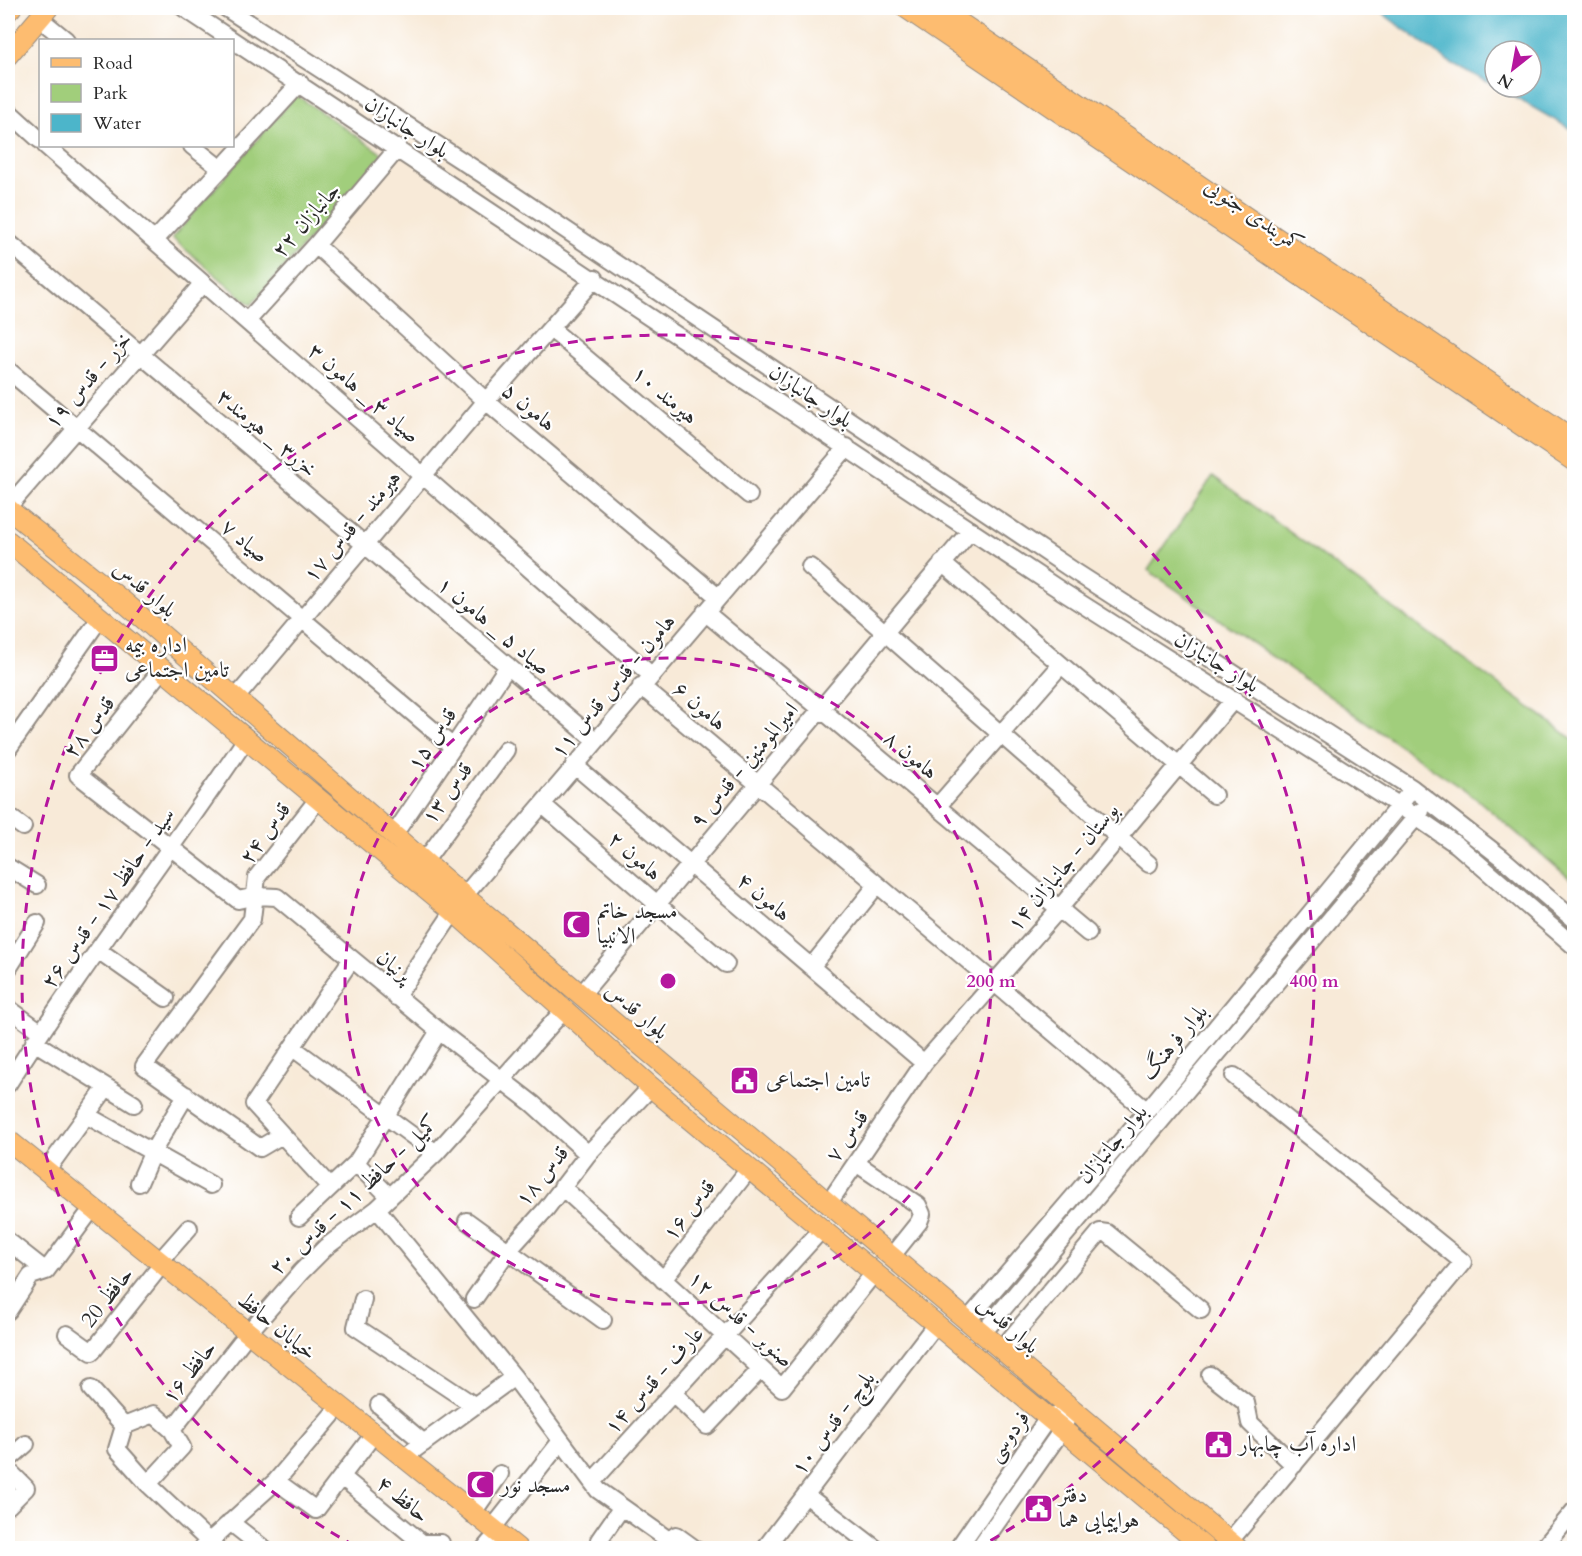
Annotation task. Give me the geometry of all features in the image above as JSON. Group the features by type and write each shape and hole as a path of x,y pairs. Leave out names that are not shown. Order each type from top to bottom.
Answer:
{"main road":[{"name":"کمربندی جنوبی","path":"906,8 1575,460"},
{"name":"کمربندی جنوبی","path":"938,8 1575,440"},
{"path":"8,55 44,13"},
{"name":"بلوار قدس","path":"8,508 124,602 424,862 458,903 564,1010 651,1087 1205,1548"},
{"name":"بلوار قدس","path":"8,541 318,799 581,996 1230,1546"},
{"name":"خیابان حافظ","path":"8,1140 157,1267 245,1338 403,1458 472,1514 491,1542"},
{"name":"خیابان حافظ","path":"8,1154 86,1217 157,1267"},
{"name":"خیابان حافظ","path":"245,1338 332,1415 491,1542 517,1548"}],"street":[{"name":"بلوار جانبازان","path":"184,8 233,39"},
{"name":"بلوار جانبازان","path":"229,9 490,179 1077,573 1412,788 1502,858 1575,920"},
{"path":"219,30 229,9"},
{"path":"44,13 65,39"},
{"name":"بلوار جانبازان","path":"234,40 595,278 1063,592 1400,806 1456,845 1575,946"},
{"path":"155,240 300,82"},
{"path":"8,111 39,139"},
{"name":"صیاد ۳ _ هامون ۳","path":"47,147 424,476 646,680"},
{"path":"193,147 221,170"},
{"name":"جانبازان ۲۲","path":"247,321 316,246 398,148"},
{"path":"476,200 490,179"},
{"path":"8,242 140,355"},
{"name":"هامون ۵","path":"316,246 486,401 718,597"},
{"name":"هیرمند - قدس ۱۷","path":"235,699 486,401 595,278"},
{"name":"خزر - قدس ۱۹","path":"8,508 203,283"},
{"name":"هیرمند ۱۰","path":"551,329 749,495"},
{"name":"خزر۳ _ هیرمند۳","path":"140,355 365,545"},
{"name":"صیاد ۷","path":"8,370 453,747"},
{"name":"هامون - قدس قدس ۱۱","path":"396,997 458,903 543,805 646,680 848,447"},
{"name":"امیرالمومنین - قدس ۹","path":"581,996 971,530"},
{"name":"صیاد ۵ _ هامون ۱","path":"365,545 595,740"},
{"path":"942,563 1214,795"},
{"path":"810,567 1149,864"},
{"path":"1063,592 1077,573"},
{"name":"هامون ۸","path":"705,612 1088,933"},
{"path":"8,749 100,618"},
{"path":"938,807 1061,665"},
{"name":"قدس ۱۵","path":"393,836 508,666"},
{"name":"قدس ۲۸","path":"162,669 78,775 173,848"},
{"name":"هامون ۶","path":"646,680 757,785 1147,1111"},
{"name":"بوستان - جانبازان ۱۴","path":"924,1064 1059,909 1234,699"},
{"name":"سید - حافظ ۱۷ - قدس ۲۶","path":"8,1084 38,1037 173,848 246,739"},
{"name":"قدس ۱۳","path":"424,862 506,750"},
{"name":"هامون ۴","path":"574,765 924,1064"},
{"name":"بلوار فرهنگ","path":"974,1327 1147,1111 1400,806 1412,788"},
{"name":"قدس ۲۴","path":"186,1095 144,1066 252,919 257,877 318,799"},
{"name":"بلوار جانبازان","path":"974,1327 1416,818 1428,800"},
{"name":"هامون ۲","path":"543,805 726,964"},
{"path":"8,816 23,827"},
{"path":"1369,842 1381,843 1384,854"},
{"name":"پرنیان","path":"173,848 238,900 256,896 277,897 439,1032 502,1080 588,1154"},
{"path":"8,867 37,885"},
{"path":"811,967 877,885"},
{"path":"8,969 37,924"},
{"path":"98,951 166,998"},
{"path":"330,1186 254,1104 351,960"},
{"path":"8,1008 38,1037 106,1088 134,1104"},
{"name":"کمیل - حافظ ۱۱ - قدس ۲۰","path":"245,1338 301,1272 326,1247 377,1209 436,1153 564,1010"},
{"path":"299,1217 356,1162 439,1032"},
{"path":"293,1048 436,1153"},
{"name":"قدس ۷","path":"828,1204 924,1064"},
{"path":"1230,1546 1294,1465 1463,1262 1234,1076"},
{"name":"قدس ۱۸","path":"474,1299 507,1252 546,1209 588,1154 651,1087"},
{"path":"46,1171 106,1088"},
{"path":"139,1183 153,1151 186,1095 261,1148 282,1135"},
{"path":"86,1115 211,1185"},
{"path":"356,1162 390,1197"},
{"path":"856,1163 918,1205 922,1214 919,1222 891,1257"},
{"name":"قدس ۱۶","path":"663,1280 749,1169"},
{"name":"صنوبر - قدس ۱۲","path":"562,1187 782,1388 874,1273"},
{"path":"377,1209 514,1377 598,1490 670,1541 676,1535 694,1548"},
{"path":"8,1311 12,1292 32,1276 46,1271 86,1217"},
{"path":"467,1221 603,1320"},
{"path":"157,1267 189,1228"},
{"name":"عارف - قدس ۱۴","path":"592,1482 822,1229"},
{"path":"1001,1350 1100,1232 1107,1233 1201,1310"},
{"path":"8,1241 46,1271"},
{"name":"حافظ 20","path":"67,1334 92,1352 157,1267"},
{"path":"363,1299 356,1327 475,1406"},
{"name":"بلوچ - قدس ۱۰","path":"765,1548 936,1324"},
{"name":"حافظ ۱۶","path":"172,1430 245,1338"},
{"path":"673,1393 706,1426 761,1369"},
{"path":"1210,1375 1246,1403 1250,1423 1294,1465"},
{"path":"403,1458 514,1377"},
{"path":"91,1389 124,1426"},
{"path":"379,1405 424,1443"},
{"name":"فردوسی","path":"958,1548 1055,1424 1070,1410"},
{"path":"124,1426 154,1414 172,1430 182,1447 148,1484"},
{"path":"124,1426 117,1449 209,1546 230,1522 276,1482 332,1415"},
{"name":"فردوسی","path":"980,1548 1055,1424"},
{"path":"491,1542 561,1441"},
{"path":"276,1482 316,1510 367,1443"},
{"path":"8,1460 26,1444"},
{"path":"8,1470 26,1488 8,1506"},
{"path":"472,1514 500,1474"},
{"name":"حافظ ۴","path":"342,1476 422,1543 441,1543"},
{"path":"806,1495 875,1548"},
{"path":"606,1548 599,1540 622,1507"},
{"path":"1546,1547 1575,1511"},
{"path":"230,1522 263,1548"}],"green space":[{"path":"296,95 384,155 251,305 172,238"},
{"path":"1213,476 1574,740 1574,882 1478,800 1148,570"}],"water":[{"path":"1375,8 1574,8 1574,131 1518,99 1543,99 1543,39 1483,39 1483,80 1448,61"}],"place":[{"name":"اداره بیمه تامین اجتماعی","path":"104,658"},
{"name":"مسجد خاتم الانبیا","path":"576,924"},
{"name":"تامین اجتماعی","path":"745,1080"},
{"name":"اداره آب چابهار","path":"1218,1444"},
{"name":"مسجد نور","path":"480,1485"},
{"name":"دفتر هواپیمایی هما","path":"1038,1508"}]}
